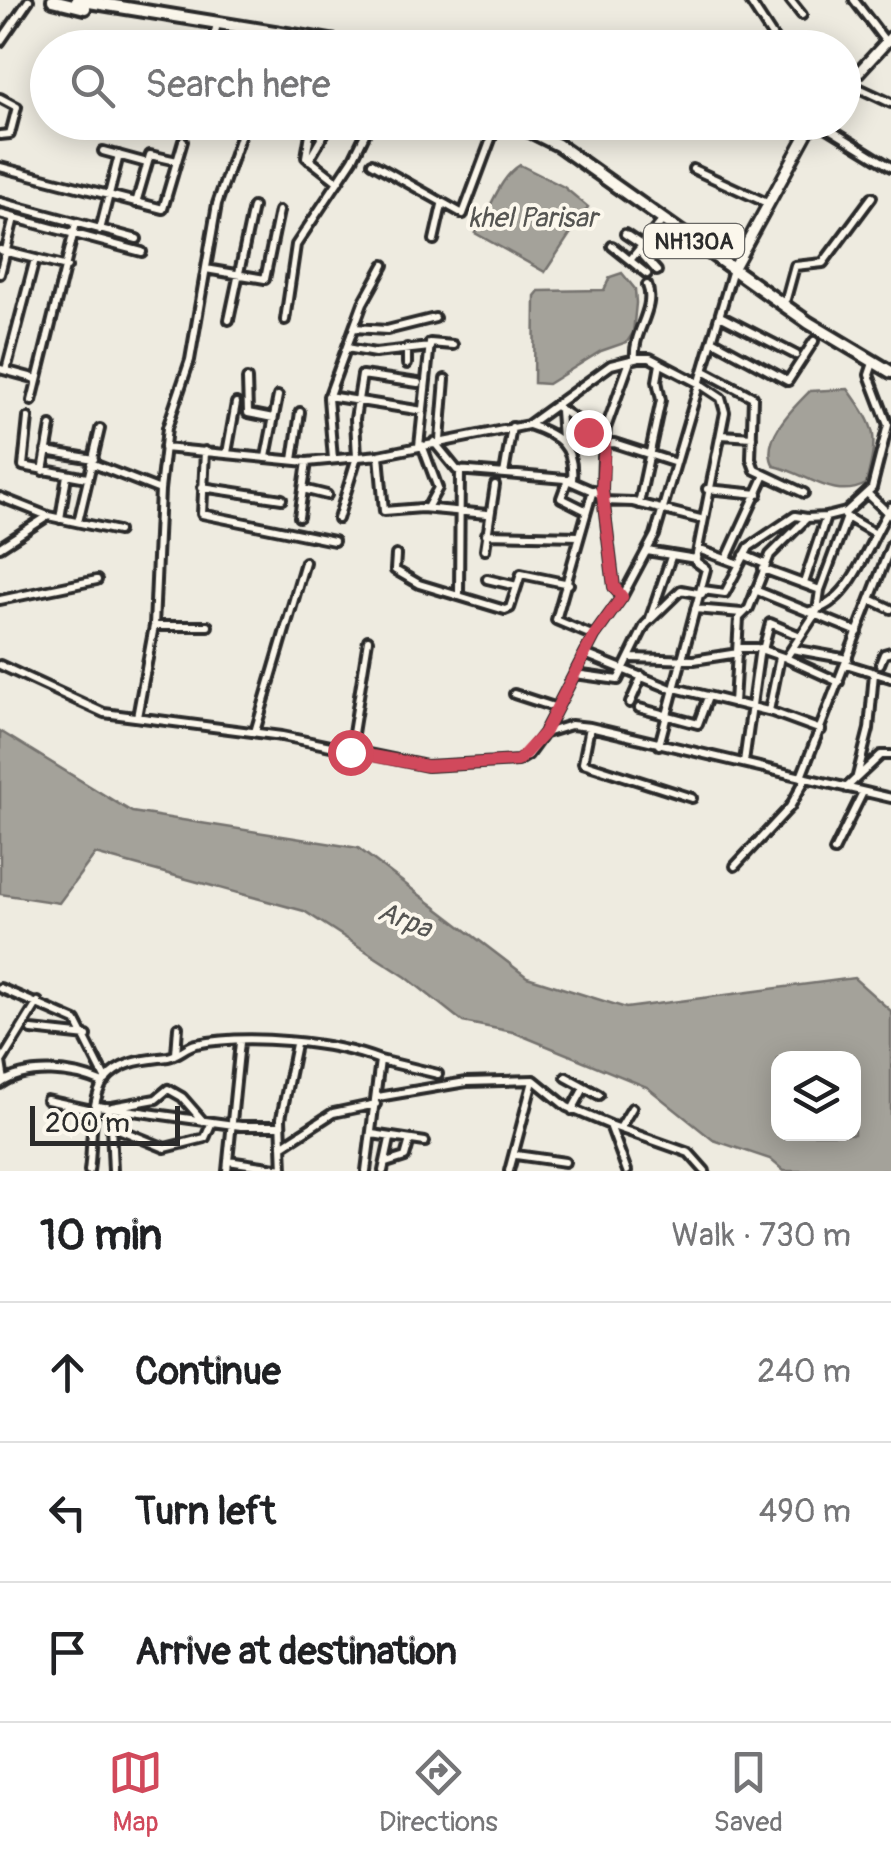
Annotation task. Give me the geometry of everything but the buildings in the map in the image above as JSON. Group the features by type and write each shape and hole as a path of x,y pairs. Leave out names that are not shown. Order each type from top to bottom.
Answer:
{"highway":[{"path":"52,0 216,28 249,30"},
{"path":"77,0 260,30"},
{"name":"NH130A","path":"549,140 734,266 891,364"},
{"name":"NH130A","path":"561,140 734,266 891,372"}],"main road":[{"path":"861,70 889,39"},
{"path":"734,266 805,140"}],"street":[{"path":"0,42 29,0"},
{"path":"748,0 768,30"},
{"path":"791,0 802,15"},
{"path":"854,0 889,39"},
{"path":"861,92 891,103"},
{"path":"0,98 16,108 10,134 0,135"},
{"path":"137,717 154,626 164,448 190,360 217,204 238,140"},
{"path":"308,140 305,155 338,182"},
{"path":"309,160 321,140"},
{"path":"284,320 296,245 361,140"},
{"path":"372,163 418,186 442,205 465,213 489,140"},
{"path":"846,140 891,167"},
{"path":"0,167 165,208 182,141"},
{"path":"103,151 147,163"},
{"path":"100,230 118,155"},
{"path":"136,203 150,155 178,161"},
{"path":"693,170 767,203"},
{"path":"786,299 795,266 823,263 872,197"},
{"path":"0,202 138,239"},
{"path":"434,240 442,205"},
{"path":"228,320 252,207"},
{"path":"206,269 267,278 278,212"},
{"path":"0,214 142,252"},
{"path":"0,274 14,218"},
{"path":"632,259 664,220"},
{"path":"32,402 76,223"},
{"path":"114,245 116,234"},
{"path":"625,234 657,271"},
{"path":"612,246 648,274"},
{"path":"3,250 67,267"},
{"path":"35,259 3,370 38,379"},
{"path":"333,459 328,396 354,328 384,266"},
{"path":"0,665 88,708 137,717 256,732 427,766 506,764 528,755 544,733 594,636 622,597 663,511 673,462 722,317 734,266"},
{"path":"622,597 614,587 602,498 604,441 651,298 648,285"},
{"path":"722,317 796,355"},
{"path":"354,328 387,330 435,318"},
{"path":"714,341 788,381 814,341"},
{"path":"427,508 438,488 421,446 430,346 432,342 454,345"},
{"path":"347,348 368,352 430,346"},
{"path":"406,348 407,364"},
{"path":"164,448 307,462 379,455 528,424 558,408 612,365 632,360 660,364 700,384 723,401 722,435 700,519 695,561"},
{"path":"768,711 783,658 814,612 845,516 869,495 889,424 868,375 874,362"},
{"path":"639,504 661,400 656,381 660,364"},
{"path":"704,372 753,397 751,463 765,475 804,492"},
{"path":"338,519 357,457 357,401 365,373 418,383"},
{"path":"445,379 437,441 460,470 459,593"},
{"path":"247,380 248,413 273,418"},
{"path":"266,457 278,396"},
{"path":"328,396 423,411"},
{"path":"884,412 891,402"},
{"path":"226,453 236,403"},
{"path":"558,408 562,439 573,459 570,480 561,498 585,510"},
{"path":"558,408 604,441 673,462"},
{"path":"293,460 300,412"},
{"path":"28,418 22,464 87,478"},
{"path":"528,424 562,439"},
{"path":"43,470 51,426"},
{"path":"504,474 512,427"},
{"path":"78,522 100,429"},
{"path":"722,435 752,437"},
{"path":"46,450 93,461 160,490"},
{"path":"205,451 200,511 204,515 334,541"},
{"path":"379,455 383,510 427,508 487,514"},
{"path":"299,517 307,462"},
{"path":"460,470 570,480 602,498 700,519"},
{"path":"60,519 67,475"},
{"path":"727,558 765,475"},
{"path":"485,550 487,514 495,486"},
{"path":"202,487 282,499"},
{"path":"708,489 758,494"},
{"path":"303,490 327,495"},
{"path":"592,490 556,620 594,636"},
{"path":"814,612 855,574 874,533 889,512 869,495"},
{"path":"0,498 48,516 118,531"},
{"path":"649,622 681,590 725,593 744,555 771,530 798,515 845,516 874,533"},
{"path":"0,547 48,516"},
{"path":"804,583 826,517"},
{"path":"734,703 742,612 764,567 807,518"},
{"path":"486,534 579,536"},
{"path":"735,866 790,807 888,562 891,545"},
{"path":"698,549 739,564"},
{"path":"646,551 695,561 706,569 659,744"},
{"path":"396,555 398,572 418,584 508,610 521,574 569,584"},
{"path":"744,555 820,590"},
{"path":"575,674 612,681 624,670 649,622 671,557"},
{"path":"256,732 305,562"},
{"path":"487,578 517,586"},
{"path":"0,600 98,580"},
{"path":"755,590 858,632"},
{"path":"870,599 891,609"},
{"path":"695,609 742,612"},
{"path":"744,762 761,649 770,623 800,636"},
{"path":"154,626 208,626"},
{"path":"350,752 368,640"},
{"path":"632,658 682,660 761,649 839,682"},
{"path":"792,649 847,661 891,678"},
{"path":"880,664 884,654 891,652"},
{"path":"586,654 674,689 768,711 821,730"},
{"path":"858,776 869,730 874,673"},
{"path":"630,703 642,676"},
{"path":"514,694 557,708"},
{"path":"639,708 698,724 708,697"},
{"path":"544,733 562,727 590,726 891,798"},
{"path":"590,726 583,764 692,798"},
{"path":"846,788 881,755 891,755"},
{"path":"834,851 862,792"},
{"path":"0,988 76,1021 87,1036 104,1082 103,1108 88,1171"},
{"path":"38,1002 1,1062 2,1083 52,1072 104,1082 139,1059 176,1054 192,1045 240,1042 338,1048 438,1074"},
{"path":"176,1054 178,1027"},
{"path":"32,1030 87,1036"},
{"path":"227,1171 240,1042"},
{"path":"228,1161 283,1170 280,1126 296,1044"},
{"path":"366,1171 380,1060"},
{"path":"566,1077 599,1095"},
{"path":"282,1146 333,1113 377,1100 466,1082 534,1080 572,1110 689,1153 705,1171"},
{"path":"510,1171 534,1080"},
{"path":"572,1110 584,1088"},
{"path":"103,1108 156,1099 168,1089 208,1121"},
{"path":"47,1100 230,1124 280,1126"},
{"path":"103,1108 111,1126 113,1171"},
{"path":"620,1128 632,1108"},
{"path":"111,1126 172,1148 205,1138 208,1121"},
{"path":"610,1126 627,1171"},
{"path":"372,1134 409,1143 425,1142"},
{"path":"384,1167 390,1140"},
{"path":"384,1167 405,1157 409,1143"},
{"path":"516,1155 564,1162"}],"water":[{"name":"khel Parisar","path":"520,165 564,187 588,207 545,272 475,233 500,186"},
{"path":"622,273 635,289 633,333 627,342 601,351 548,384 534,383 535,296 539,291 604,290 610,277"},
{"path":"848,389 873,433 866,484 831,488 774,466 771,446 775,435 803,398 810,391"},
{"name":"Arpa","path":"0,731 132,812 358,848 527,977 626,1008 854,978 891,1011 891,1171 784,1171 770,1159 713,1140 647,1087 513,1032 463,1022 406,977 304,911 95,854 59,903 0,894"}],"route":[{"path":"350,752 408,764 448,767 506,764 528,755 544,733 594,636 622,597 614,587 603,507 605,439 588,432"}]}
